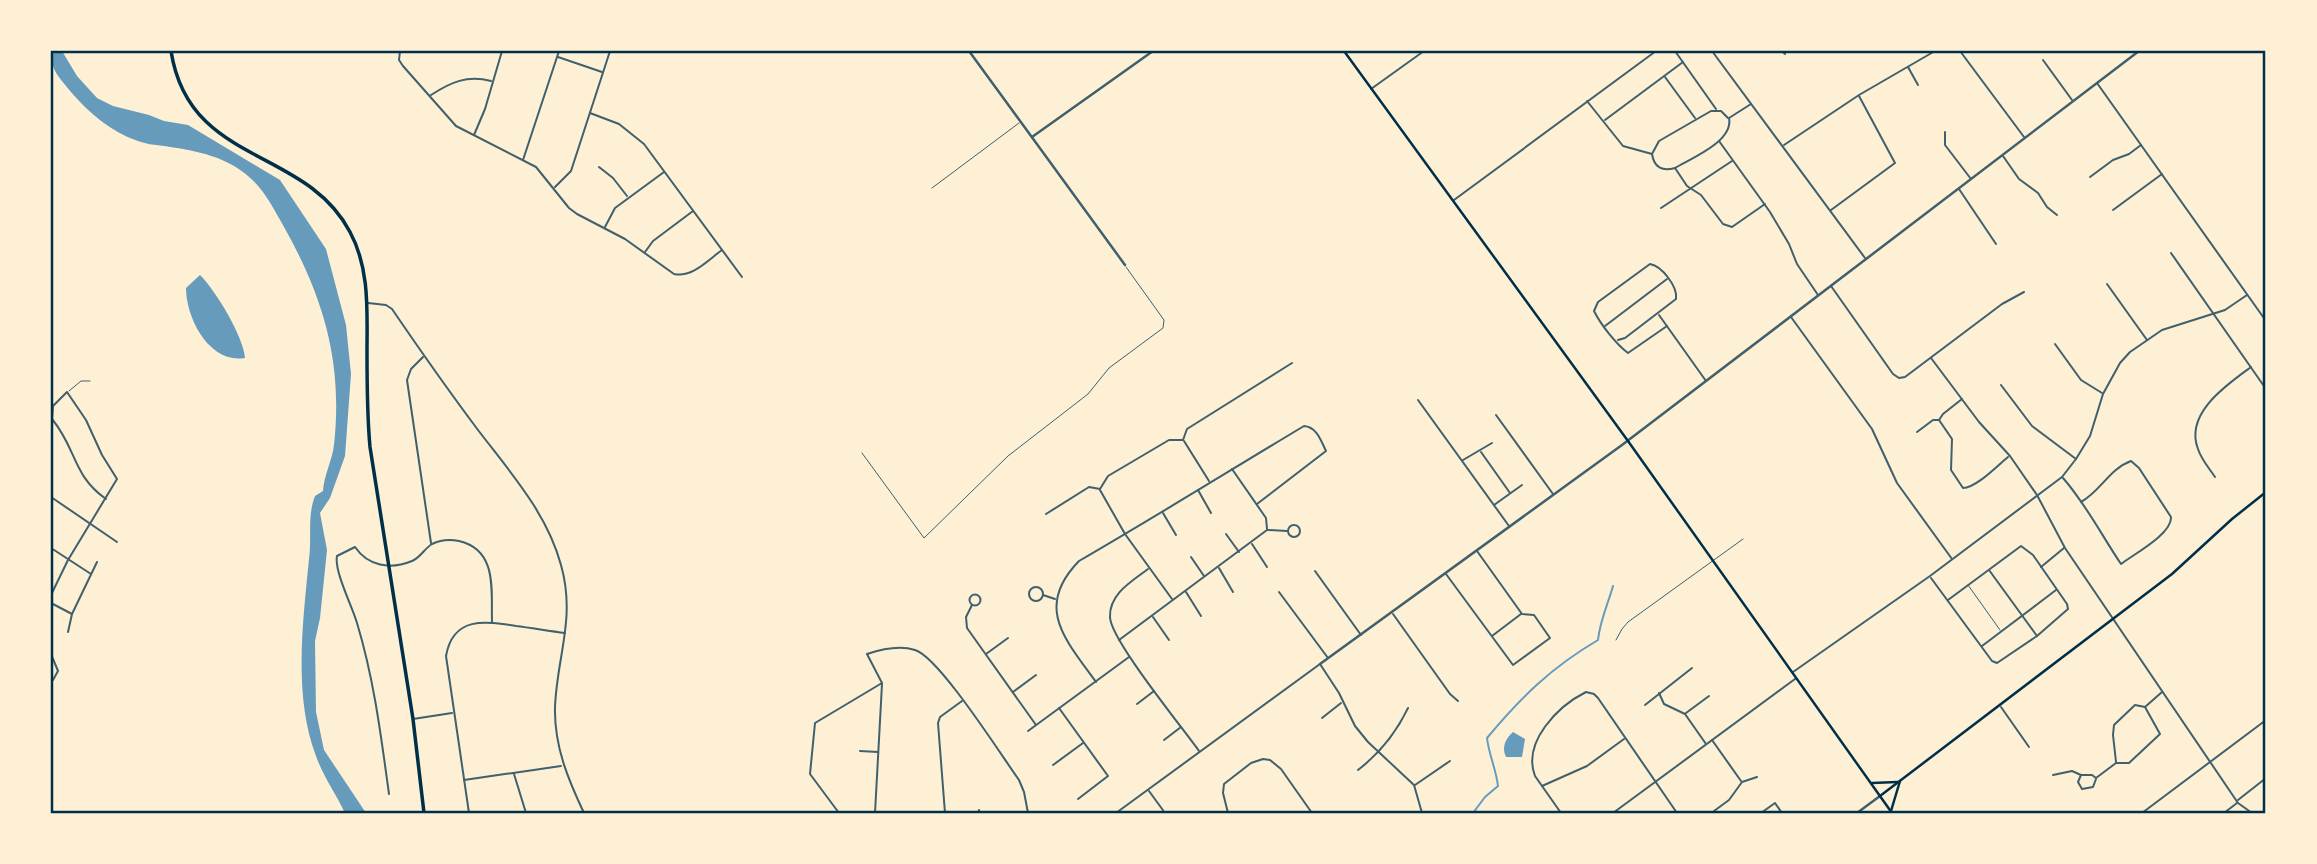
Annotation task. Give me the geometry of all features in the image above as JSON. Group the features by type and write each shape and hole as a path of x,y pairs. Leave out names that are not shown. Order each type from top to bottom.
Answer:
{"main road":[{"path":"171,51 175,73 184,96 202,120 225,139 309,186 339,214 362,261 367,303 367,414 370,447 413,719 424,813"},
{"path":"1344,51 1628,441 1891,812"},
{"path":"1880,796 2115,619 2172,574 2266,492"},
{"path":"1871,783 1900,781"},
{"path":"1891,812 1900,781"}],"street":[{"path":"474,135 485,109 502,51"},
{"path":"523,160 559,51"},
{"path":"554,188 571,172 610,51"},
{"path":"969,51 1125,265"},
{"path":"1032,137 1153,51"},
{"path":"1371,89 1424,51"},
{"path":"1453,201 1656,51"},
{"path":"1675,51 1717,110 1729,118"},
{"path":"1712,51 1866,260"},
{"path":"1782,51 1785,54"},
{"path":"1783,146 1859,95 1935,51"},
{"path":"1959,51 2025,138"},
{"path":"1116,813 1628,441 2138,51"},
{"path":"399,53 404,66 456,126 543,173 569,208 645,252 674,274 684,275 722,250"},
{"path":"557,57 603,72"},
{"path":"2043,60 2073,101"},
{"path":"1603,121 1683,62"},
{"path":"1908,66 1918,85"},
{"path":"1664,76 1696,119"},
{"path":"430,96 458,80 470,78 492,81"},
{"path":"2097,83 2266,321"},
{"path":"1830,211 1895,163 1859,95"},
{"path":"1587,100 1623,146 1652,154"},
{"path":"1729,118 1752,103"},
{"path":"1717,110 1659,141 1652,154 1653,162 1659,168 1675,168 1725,137 1729,130 1729,118"},
{"path":"590,113 619,124 644,144 742,277"},
{"path":"1945,132 1945,145 1971,180"},
{"path":"1719,141 1765,204 1789,244 1797,264 1818,295"},
{"path":"2090,177 2113,160 2129,154 2141,145"},
{"path":"2002,155 2020,179 2038,193 2047,207 2057,215"},
{"path":"1661,208 1733,160"},
{"path":"599,167 613,178 629,198"},
{"path":"1675,168 1691,189 1701,195 1723,224 1732,227 1765,204"},
{"path":"604,228 615,208 665,171"},
{"path":"2113,210 2162,174"},
{"path":"1959,189 1996,244"},
{"path":"645,252 653,241 694,210"},
{"path":"2171,253 2266,389"},
{"path":"1618,340 1625,338 1658,314 1674,302 1676,297 1676,289 1667,279 1653,264 1647,265 1598,302 1595,313 1625,352 1631,353 1667,326"},
{"path":"1605,327 1667,279"},
{"path":"2106,284 2147,340"},
{"path":"1831,286 1893,374 1899,377 1905,377 2002,304 2024,292"},
{"path":"1793,673 1930,576 2062,477 2090,436 2103,394 2120,363 2147,340 2175,324 2225,310 2248,295"},
{"path":"367,303 386,305 392,309 424,357 530,500 546,527 562,566 567,597 566,633 555,709 562,765 584,813"},
{"path":"1658,314 1706,380"},
{"path":"1791,316 1872,429 1897,483 1952,559"},
{"path":"2054,344 2081,380 2103,394"},
{"path":"424,357 411,369 407,380 431,544"},
{"path":"1931,358 1962,400 2010,456 2037,495 2065,548 2237,802 2252,813"},
{"path":"1183,440 1187,429 1292,363"},
{"path":"2215,477 2197,446 2197,428 2210,400 2251,367"},
{"path":"2001,385 2032,426 2076,459"},
{"path":"51,431 53,406 67,393 86,420 102,455 116,475 116,483 68,559 51,595"},
{"path":"1418,400 1510,527"},
{"path":"1939,421 1940,416 1962,400"},
{"path":"1496,415 1554,495"},
{"path":"51,418 65,435 90,488 106,499"},
{"path":"1917,432 1933,420 1939,421 1952,439 1951,470 1966,489 2010,456"},
{"path":"1096,681 1062,633 1056,617 1056,600 1070,571 1079,561 1209,481 1304,426 1310,426 1326,451 1257,504"},
{"path":"1100,489 1108,476 1169,440 1183,440"},
{"path":"1183,440 1209,481"},
{"path":"1462,461 1492,443"},
{"path":"1481,452 1510,493"},
{"path":"2062,477 2121,564 2166,531 2172,523 2171,517 2139,468 2131,461 2106,476 2091,496 2081,502"},
{"path":"1231,469 1266,518 1267,530"},
{"path":"1493,506 1522,485"},
{"path":"1045,514 1089,487 1100,489"},
{"path":"1100,489 1125,534 1173,601"},
{"path":"1198,489 1211,513"},
{"path":"51,497 117,542"},
{"path":"1162,512 1176,535"},
{"path":"1119,640 1267,530 1288,531"},
{"path":"1226,534 1239,552"},
{"path":"389,794 377,705 336,560 339,554 355,547 367,562 377,566 389,565 412,562 431,544 456,540 465,543 482,554 490,570 492,622"},
{"path":"1252,543 1267,567"},
{"path":"1930,576 1992,661 1997,663 2037,636 2068,609 2041,566 2029,550 2021,546 1948,600"},
{"path":"51,548 91,574"},
{"path":"2041,566 2065,548"},
{"path":"1477,551 1522,614"},
{"path":"1191,557 1205,577"},
{"path":"68,632 72,614 97,562"},
{"path":"1218,568 1233,592"},
{"path":"1149,569 1117,594 1112,603 1110,617 1119,640 1130,657 1199,752"},
{"path":"1989,569 2037,636"},
{"path":"1315,571 1361,635"},
{"path":"1445,573 1513,665 1550,638 1534,615 1522,614 1492,636"},
{"path":"1044,595 1039,601 1035,601 1031,599 1029,592 1037,587 1043,590 1044,595 1056,600"},
{"path":"1982,647 2056,589"},
{"path":"1185,592 1201,615"},
{"path":"1279,592 1328,658"},
{"path":"51,603 72,614"},
{"path":"972,605 966,617 967,628 1036,725"},
{"path":"1392,613 1450,694 1458,701"},
{"path":"1152,616 1169,640"},
{"path":"469,813 446,656 450,642 465,626 475,622 566,633"},
{"path":"985,654 1008,638"},
{"path":"875,813 882,683 867,654 884,648 900,648 916,650 928,656 940,668 1019,779 1028,813"},
{"path":"51,654 58,671 53,680"},
{"path":"1028,731 1130,657"},
{"path":"1320,664 1339,693 1354,726 1414,785 1422,813"},
{"path":"1645,705 1692,668"},
{"path":"1012,692 1036,675"},
{"path":"1612,813 1796,678"},
{"path":"839,813 810,774 816,723 882,683"},
{"path":"1137,704 1155,690"},
{"path":"2145,707 2163,691"},
{"path":"1561,813 1535,776 1532,762 1535,743 1555,715 1584,692 1591,692 1598,698 1677,813"},
{"path":"1658,694 1664,704 1685,714 1706,745"},
{"path":"1685,714 1709,696"},
{"path":"945,813 938,723 940,717 962,701"},
{"path":"1322,718 1342,702"},
{"path":"2081,775 2078,782 2085,790 2095,785 2096,778 2116,763 2129,763 2160,734 2145,707 2135,705 2114,725 2116,763"},
{"path":"2000,706 2029,747"},
{"path":"1059,707 1108,776 1078,799"},
{"path":"1358,770 1380,753 1408,708"},
{"path":"413,719 454,713"},
{"path":"2141,813 2266,720"},
{"path":"1164,740 1181,727"},
{"path":"1542,786 1578,771 1625,738"},
{"path":"1712,740 1742,782"},
{"path":"1053,765 1083,742"},
{"path":"860,751 879,752"},
{"path":"1228,813 1223,793 1224,784 1251,763 1263,759 1270,760 1281,769 1312,813"},
{"path":"1414,785 1450,761"},
{"path":"464,780 562,765"},
{"path":"2053,775 2072,771 2096,778"},
{"path":"514,773 526,813"},
{"path":"1714,811 1729,800 1742,782 1757,777"},
{"path":"2224,813 2266,778"},
{"path":"1148,790 1165,813"},
{"path":"1857,813 1880,796"},
{"path":"1761,813 1775,803 1782,813"}],"lane":[{"path":"932,188 1021,122"},
{"path":"862,453 924,538 1008,456 1088,394 1109,368 1163,328 1164,320 1125,265"},
{"path":"67,393 80,381 90,381"},
{"path":"1616,640 1628,622 1743,539"},
{"path":"1968,584 2001,631"}],"water":[{"path":"51,51 62,51 77,76 97,98 113,106 188,125 280,180 326,249 346,325 351,374 345,456 330,498 320,513 327,550 315,641 316,712 324,750 366,813 345,813 316,756 304,709 302,658 311,511 315,496 323,491 333,451 336,415 333,359 320,306 310,279 272,206 248,176 211,156 142,142 110,127 85,107 59,78 52,64"},
{"path":"200,275 228,314 245,358 232,358 221,354 202,337 195,325 186,288"},
{"path":"1513,732 1525,739 1522,757 1506,757 1505,743"}],"waterway":[{"path":"1473,813 1498,786 1487,738 1538,684 1598,640 1613,586"}]}
